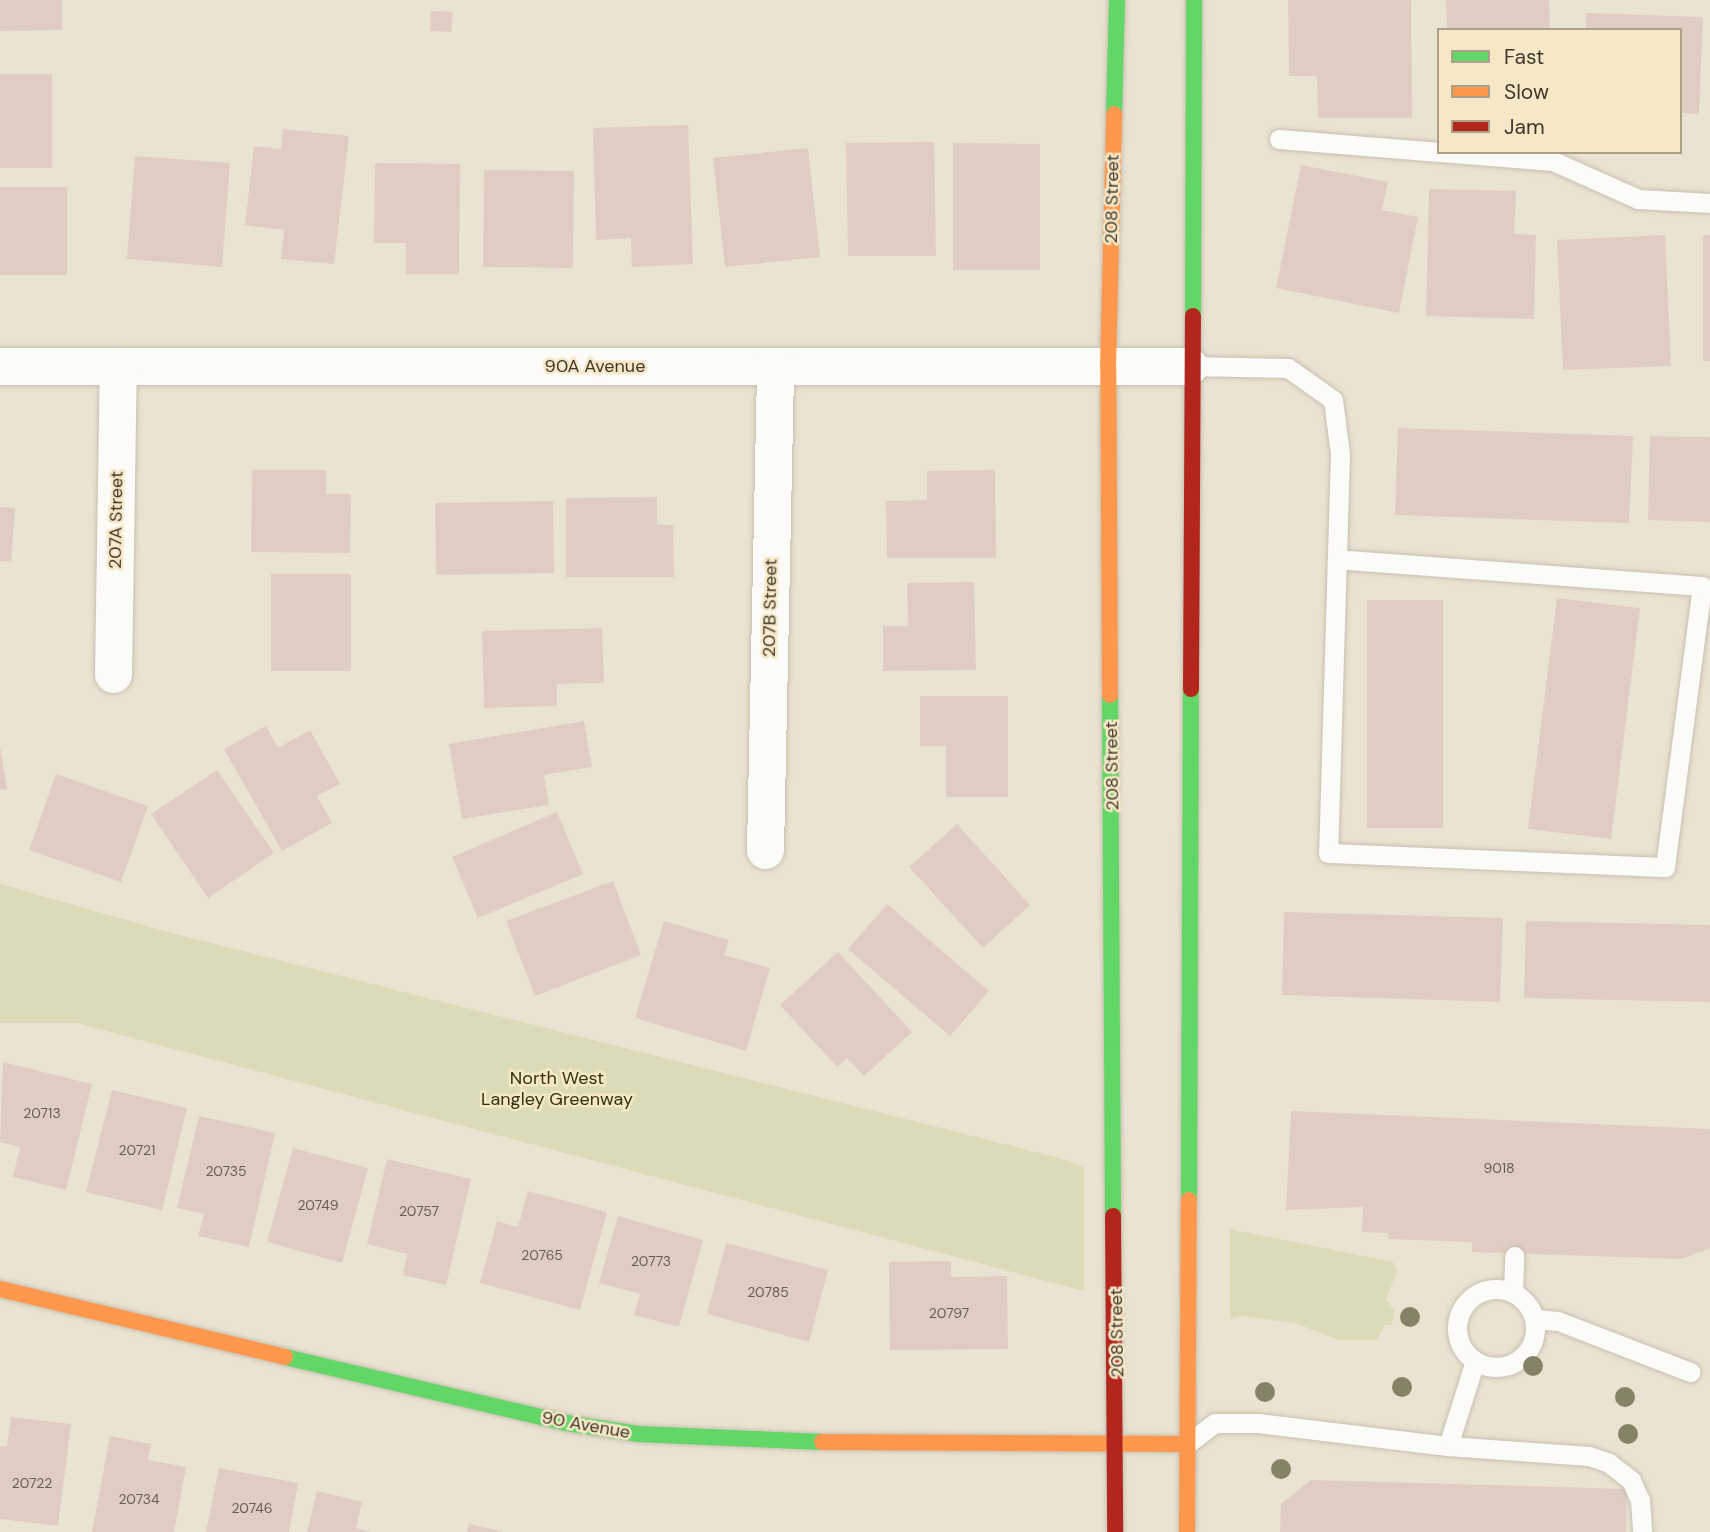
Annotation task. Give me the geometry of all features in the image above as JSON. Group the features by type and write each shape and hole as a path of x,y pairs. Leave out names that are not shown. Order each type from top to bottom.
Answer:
{"main road":[{"name":"208 Street","path":"1115,1532 1108,367 1118,0"},
{"path":"1187,1532 1189,366 1194,0"},
{"name":"90 Avenue","path":"0,1289 566,1423 639,1434 755,1442 1186,1444"}],"street":[{"name":"90A Avenue","path":"0,366 1189,366"},
{"name":"207A Street","path":"113,674 118,366"},
{"name":"207B Street","path":"765,850 775,366"}],"lane":[{"path":"1279,139 1437,152"},
{"path":"1465,154 1553,161 1638,199 1710,203"},
{"path":"1189,366 1288,369 1333,400 1340,454 1328,853 1665,867 1702,586 1337,559"},
{"path":"1513,1293 1514,1256"},
{"path":"1484,1290 1513,1293 1530,1307 1535,1320 1535,1332 1524,1356 1501,1366 1475,1361 1466,1353 1456,1330 1464,1305 1484,1290"},
{"path":"1535,1320 1558,1321 1690,1372"},
{"path":"1448,1446 1475,1361"},
{"path":"1186,1444 1215,1423 1258,1423 1448,1446 1589,1456 1609,1462 1631,1480 1640,1500 1642,1532"}],"green space":[{"name":"North West Langley Greenway","path":"0,884 179,935 1067,1160 1084,1168 1084,1291 76,1023 0,1023"},
{"path":"1230,1229 1393,1262 1397,1271 1386,1300 1395,1310 1392,1325 1385,1325 1377,1340 1339,1340 1295,1323 1241,1316 1230,1319"}],"building":[{"path":"0,0 62,0 62,30 0,31"},
{"path":"1288,0 1411,0 1412,118 1318,118 1317,76 1289,76"},
{"path":"1446,0 1549,0 1550,28 1447,28"},
{"path":"431,11 453,12 451,32 430,31"},
{"path":"1586,13 1703,17 1699,114 1682,113 1682,28 1586,28"},
{"path":"0,74 52,74 52,168 0,168"},
{"path":"688,125 693,264 632,267 631,238 596,240 593,128"},
{"path":"283,129 349,136 334,264 281,259 284,230 245,225 254,146 281,149"},
{"path":"934,142 936,256 848,256 846,143"},
{"path":"953,143 1040,144 1040,270 953,270"},
{"path":"808,148 820,257 725,267 713,158"},
{"path":"135,156 230,163 222,267 127,259"},
{"path":"375,163 460,164 459,274 406,274 406,243 374,243"},
{"path":"1301,165 1388,182 1382,210 1418,217 1399,313 1276,288"},
{"path":"484,170 574,171 573,268 483,267"},
{"path":"0,187 67,187 67,275 0,275"},
{"path":"1429,189 1516,191 1514,234 1536,235 1534,319 1426,316"},
{"path":"1665,235 1671,366 1563,370 1557,240"},
{"path":"1703,235 1710,235 1710,361 1703,361"},
{"path":"1398,428 1633,436 1629,523 1395,515"},
{"path":"1650,436 1710,437 1710,522 1648,520"},
{"path":"252,470 326,470 326,494 351,494 350,553 251,552"},
{"path":"995,470 996,558 887,558 886,501 927,500 927,471"},
{"path":"657,497 657,525 673,525 674,577 566,577 566,498"},
{"path":"553,501 554,573 436,575 435,503"},
{"path":"0,507 15,508 11,562 0,561"},
{"path":"271,574 351,574 351,671 271,671"},
{"path":"974,582 976,670 883,671 883,626 908,626 907,583"},
{"path":"1557,598 1640,608 1611,839 1528,829"},
{"path":"1367,600 1443,600 1443,828 1367,828"},
{"path":"602,628 604,683 557,684 557,706 484,708 482,631"},
{"path":"920,696 1008,696 1008,797 946,797 946,746 920,746"},
{"path":"584,721 592,767 544,775 549,805 462,819 449,744"},
{"path":"266,726 278,748 310,730 340,784 317,796 332,823 282,851 224,749"},
{"path":"0,746 7,789 0,790"},
{"path":"217,770 274,853 208,898 151,814"},
{"path":"56,774 148,806 121,882 29,850"},
{"path":"557,812 583,874 478,918 452,857"},
{"path":"957,824 1030,905 983,948 909,867"},
{"path":"613,881 641,955 535,996 506,921"},
{"path":"887,904 989,991 950,1036 848,949"},
{"path":"1284,912 1503,918 1500,1002 1282,995"},
{"path":"664,921 729,940 724,955 770,968 746,1051 635,1018"},
{"path":"1526,921 1710,925 1710,1002 1524,998"},
{"path":"838,952 912,1032 864,1076 847,1058 837,1067 780,1005"},
{"path":"3,1062 92,1084 66,1190 13,1177 20,1147 0,1142"},
{"path":"112,1090 187,1108 162,1210 86,1192"},
{"path":"1291,1111 1710,1129 1710,1248 1681,1259 1472,1252 1472,1242 1389,1239 1388,1233 1362,1232 1363,1207 1286,1210"},
{"path":"199,1116 275,1133 249,1247 198,1236 204,1214 177,1208"},
{"path":"293,1148 368,1168 342,1263 267,1242"},
{"path":"387,1159 471,1179 446,1285 403,1275 407,1254 367,1244"},
{"path":"528,1191 607,1212 580,1310 480,1283 497,1221 518,1227"},
{"path":"618,1216 703,1240 679,1327 634,1315 640,1294 599,1283"},
{"path":"726,1243 828,1270 809,1342 707,1314"},
{"path":"951,1261 951,1277 1007,1276 1008,1349 890,1350 889,1262"},
{"path":"11,1417 71,1424 58,1526 0,1519 0,1446 7,1447"},
{"path":"110,1436 151,1444 148,1460 186,1467 174,1532 92,1532"},
{"path":"219,1468 298,1483 289,1532 206,1532"},
{"path":"1311,1480 1627,1489 1626,1532 1280,1532 1281,1504"},
{"path":"317,1491 362,1502 356,1528 370,1532 307,1532"},
{"path":"469,1524 500,1531 500,1532 467,1532"}],"traffic: fast":[{"path":"1114,114 1117,0"},
{"path":"1193,316 1194,0"},
{"path":"1189,1200 1191,689"},
{"path":"1110,695 1113,1216"},
{"path":"285,1357 566,1423 639,1434 822,1442"}],"traffic: slow":[{"path":"1110,695 1108,367 1114,114"},
{"path":"1187,1532 1189,1200"},
{"path":"0,1289 285,1357"},
{"path":"822,1442 1186,1444"}],"traffic: jam":[{"path":"1191,689 1193,316"},
{"path":"1113,1216 1115,1532"}]}
